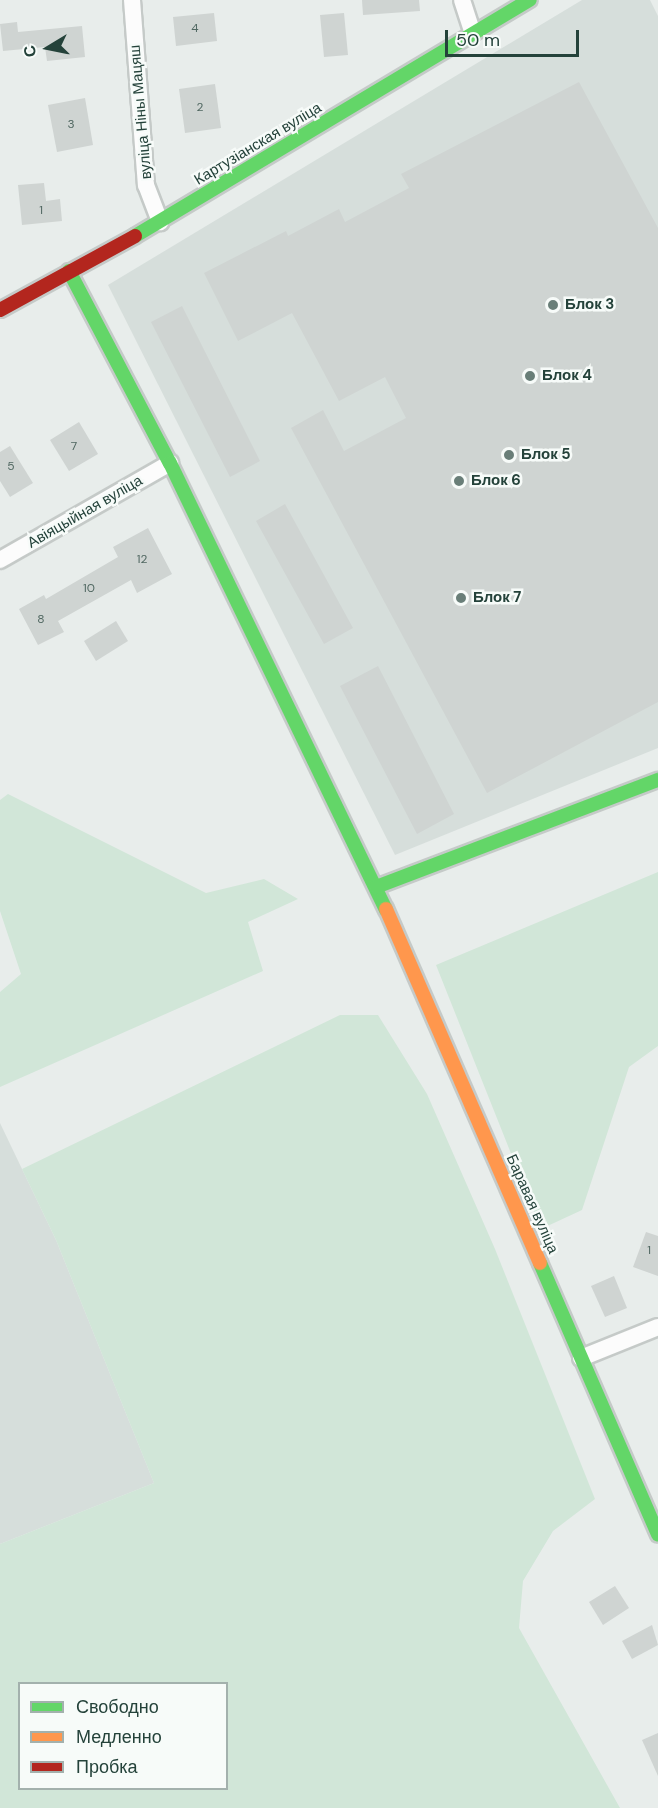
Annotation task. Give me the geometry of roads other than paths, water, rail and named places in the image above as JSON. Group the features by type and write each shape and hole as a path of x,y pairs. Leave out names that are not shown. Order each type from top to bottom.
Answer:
{"street":[{"name":"вуліца Ніны Мацяш","path":"132,0 146,185 160,222"},
{"path":"462,0 473,33"},
{"name":"Картузіанская вуліца","path":"0,310 160,222 530,0"},
{"name":"Баравая вуліца","path":"69,271 170,464 376,887 658,1534"},
{"name":"Авіяцыйная вуліца","path":"0,560 170,464"},
{"path":"376,887 658,780"},
{"path":"581,1358 658,1327"}],"place":[{"name":"Блок 3","path":"553,305"},
{"name":"Блок 4","path":"530,376"},
{"name":"Блок 5","path":"509,455"},
{"name":"Блок 6","path":"459,481"},
{"name":"Блок 7","path":"461,598"}]}
